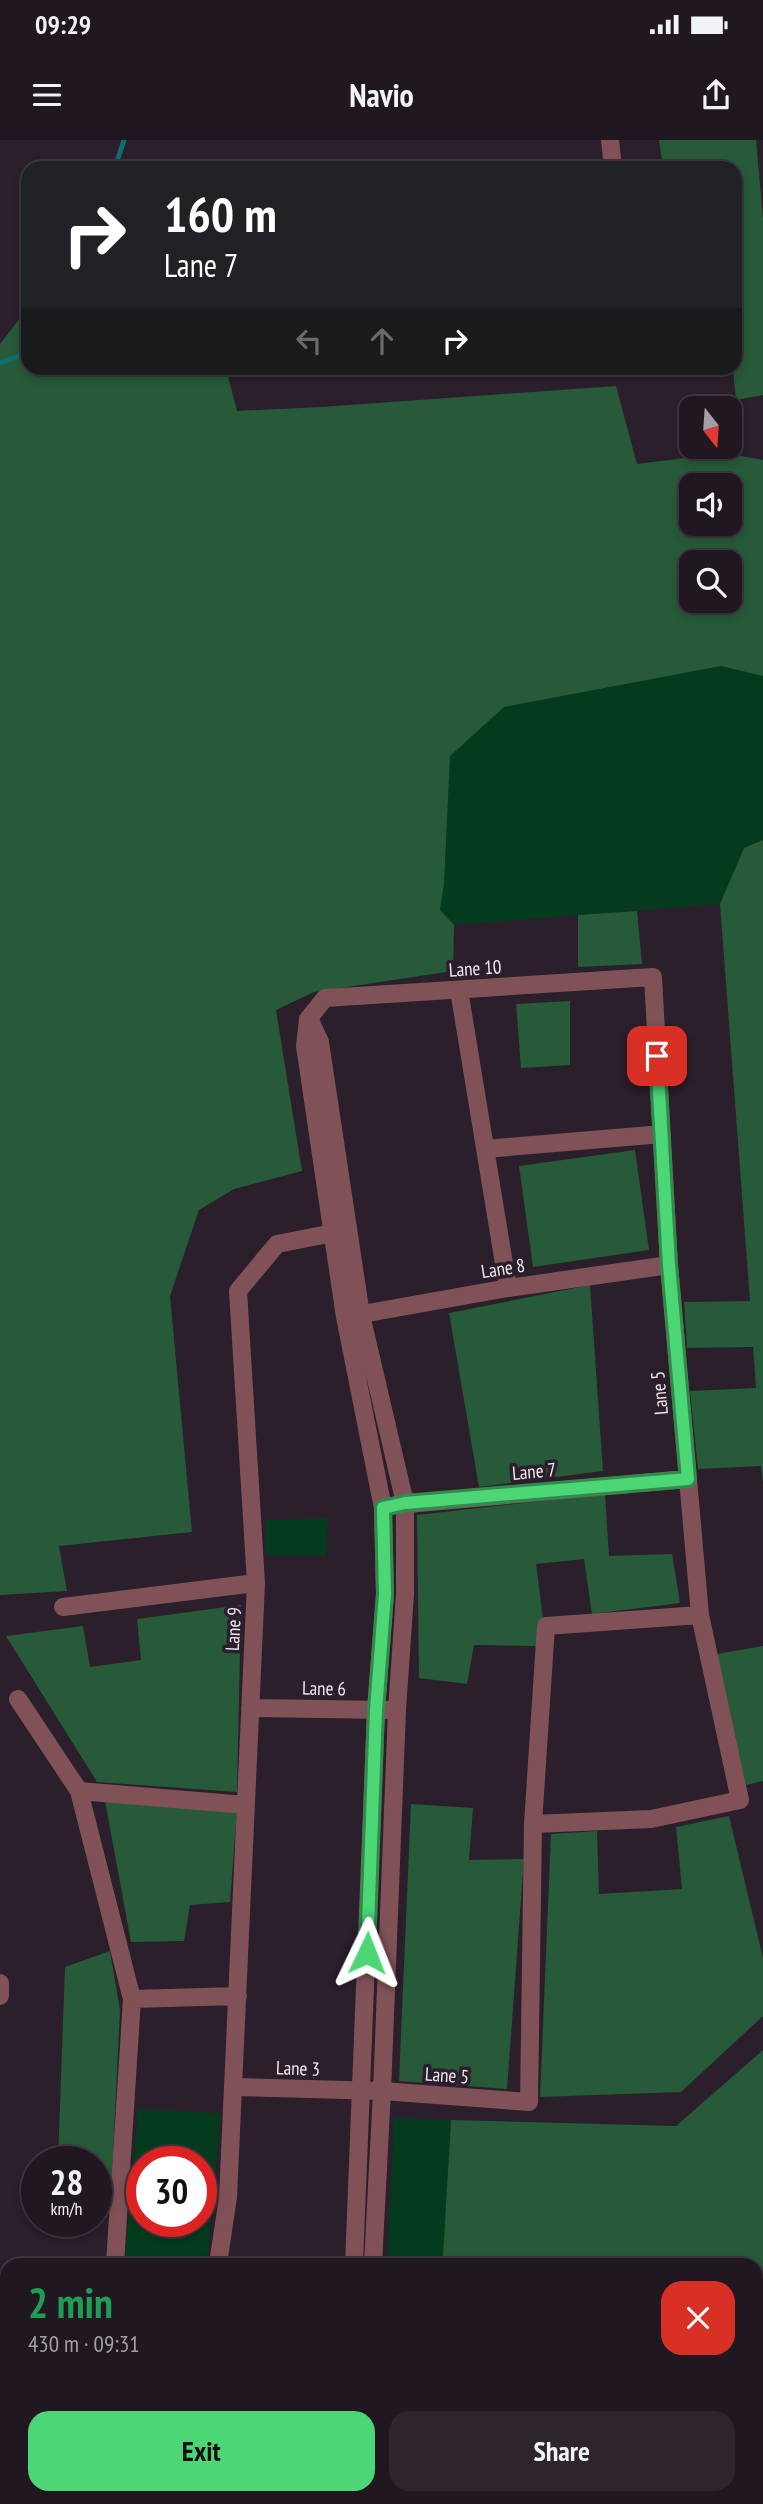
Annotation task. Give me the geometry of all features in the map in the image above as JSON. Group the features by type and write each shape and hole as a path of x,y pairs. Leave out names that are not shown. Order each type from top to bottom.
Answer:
{"street":[{"path":"610,140 613,161"},
{"name":"Lane 10","path":"309,1018 325,998 653,977"},
{"name":"Lane 5","path":"361,2090 529,2102 533,1824 651,1819 740,1800 700,1615 669,1265 653,977"},
{"path":"459,990 508,1288"},
{"path":"309,1018 305,1046 333,1233 405,1503 405,1594 397,1710 373,2258"},
{"path":"309,1018 320,1042 353,1316 383,1508 385,1594 376,1710 354,2258"},
{"path":"485,1149 662,1134"},
{"name":"Lane 9","path":"220,2258 228,2197 234,2087 256,1583 238,1291 276,1244 333,1233"},
{"name":"Lane 8","path":"353,1316 508,1288 669,1265"},
{"name":"Lane 7","path":"383,1508 405,1503 688,1479"},
{"path":"63,1607 256,1583"},
{"path":"533,1824 546,1626 700,1615"},
{"path":"18,1699 79,1791 132,1999 115,2258"},
{"name":"Lane 6","path":"250,1708 397,1710"},
{"path":"79,1791 246,1805"},
{"path":"0,1983 0,1996"},
{"path":"132,1999 238,1996"},
{"name":"Lane 3","path":"234,2087 361,2090"}],"green space":[{"path":"659,140 756,140 763,218 763,395 742,399 742,396 736,396 734,375 742,375 742,161 662,161"},
{"path":"21,317 21,375 228,375 237,411 616,386 637,464 679,459 742,459 742,456 763,460 763,676 721,666 504,707 450,756 444,884 440,910 454,925 453,971 314,992 276,1010 302,1171 234,1189 199,1210 170,1296 192,1532 59,1546 67,1591 0,1595 0,344"},
{"path":"721,666 763,676 763,840 744,848 720,904 454,925 440,910 444,884 450,755 504,707"},
{"path":"763,840 763,1483 761,1466 698,1469 690,1391 756,1388 753,1347 687,1348 684,1302 750,1301 720,904 744,848"},
{"path":"637,911 642,964 578,967 578,915"},
{"path":"570,1001 570,1065 521,1068 516,1004"},
{"path":"635,1150 649,1250 533,1267 519,1166"},
{"path":"590,1285 603,1471 479,1487 449,1313"},
{"path":"605,1494 609,1556 672,1554 680,1603 592,1614 584,1559 536,1564 543,1618 536,1646 474,1645 467,1684 419,1678 417,1515"},
{"path":"328,1518 326,1556 266,1555 266,1520"},
{"path":"241,1605 237,1792 97,1782 6,1636 83,1626 90,1667 141,1660 137,1619"},
{"path":"763,1646 763,1781 746,1785 717,1654"},
{"path":"105,1801 237,1810 230,1902 190,1905 184,1941 131,1942"},
{"path":"411,1804 473,1808 469,1860 524,1859 507,2089 399,2081"},
{"path":"729,1816 763,1958 763,2016 681,2092 540,2097 551,1834 597,1831 599,1894 682,1889 676,1827"},
{"path":"110,1951 120,2010 112,2176 112,2146 59,2146 65,1967"},
{"path":"763,2050 763,2258 443,2256 451,2120 676,2126"},
{"path":"138,2109 221,2113 217,2156 217,2146 135,2146"},
{"path":"394,2118 451,2120 443,2258 387,2258"},
{"path":"126,2237 210,2237 208,2258 125,2258"}],"waterway":[{"path":"117,161 124,140"},
{"path":"0,363 21,356"}],"route":[{"path":"367,1953 376,1710 385,1594 383,1508 405,1503 688,1479 669,1265 657,1056"}]}
